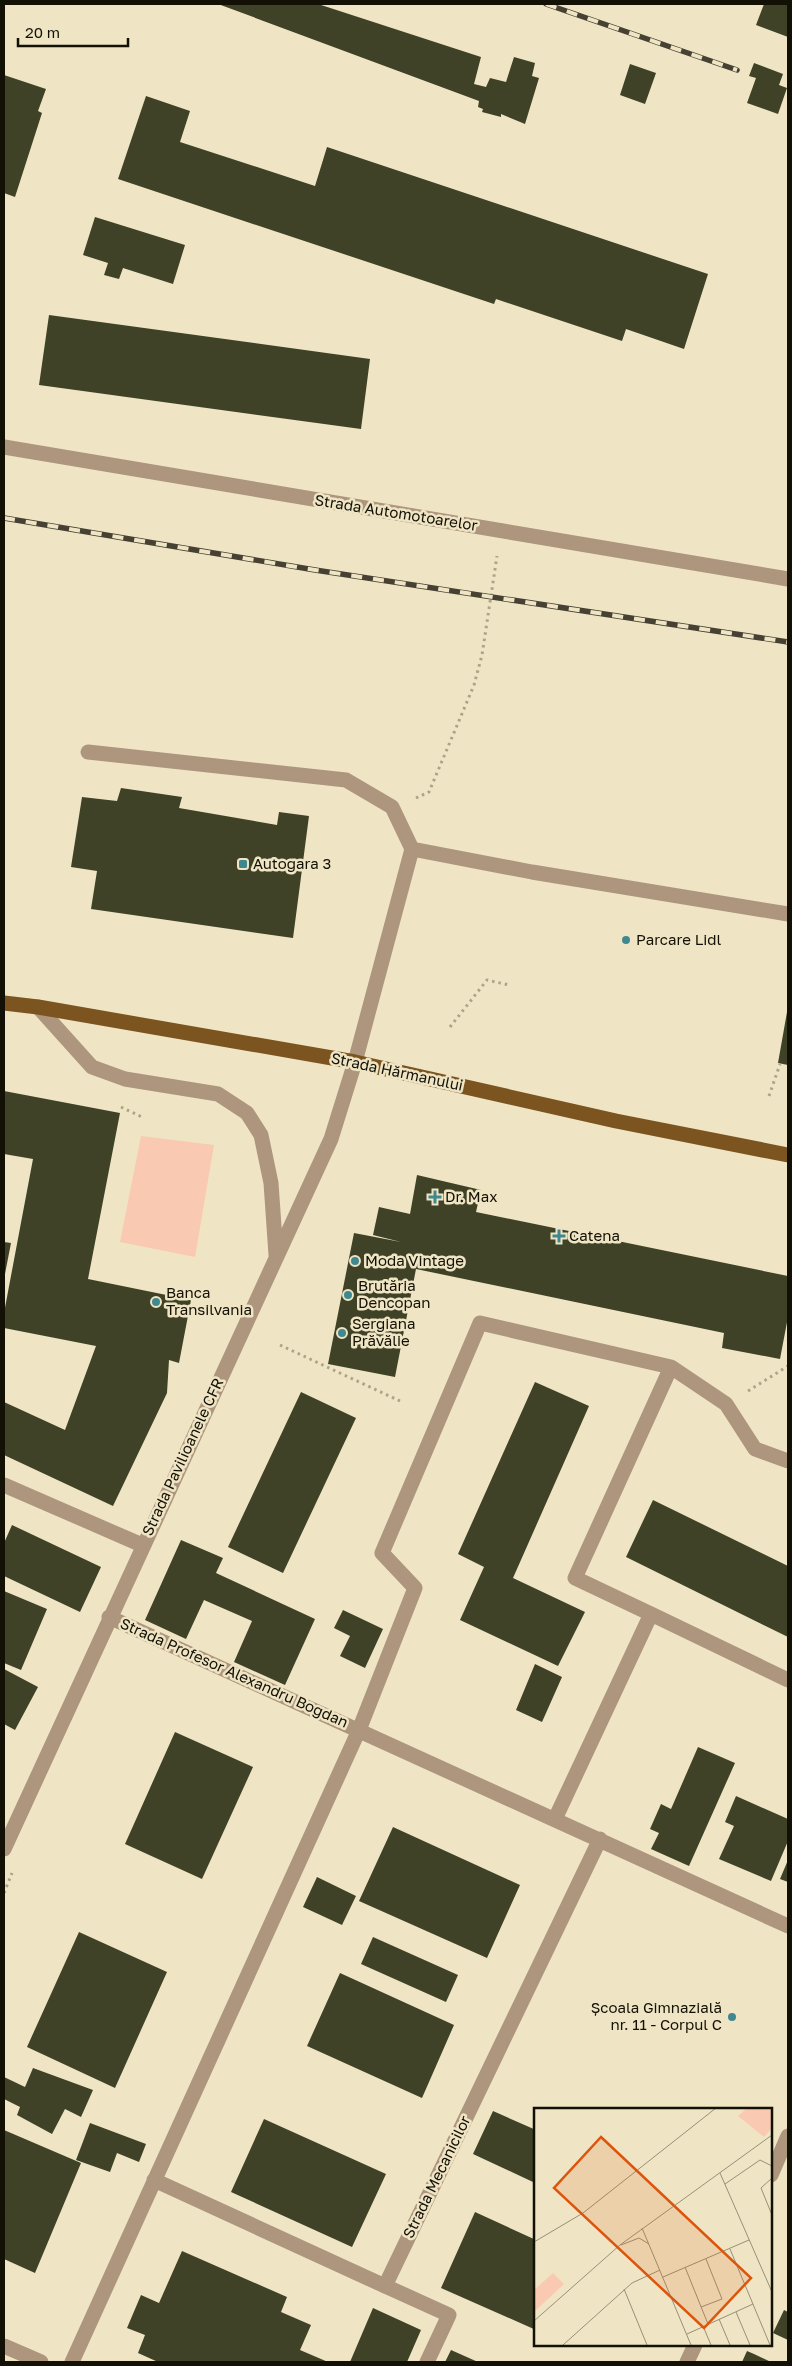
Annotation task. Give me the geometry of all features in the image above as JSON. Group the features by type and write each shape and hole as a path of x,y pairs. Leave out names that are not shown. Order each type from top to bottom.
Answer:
{"main road":[{"name":"Strada Hărmanului","path":"4,1003 38,1007 355,1062 616,1121 788,1155"}],"street":[{"name":"Strada Automotoarelor","path":"4,447 788,579"},
{"path":"88,752 346,780 392,807 412,849 542,874 788,914"},
{"name":"Strada Pavilioanele CFR","path":"4,1848 330,1140 355,1062 412,849"},
{"path":"38,1007 92,1067 125,1079 218,1094 247,1113 260,1135 269,1173 276,1257"},
{"name":"Strada Profesor Alexandru Bogdan","path":"359,1730 415,1588 382,1554 480,1323 671,1367 726,1404 755,1449 788,1461"},
{"path":"671,1367 574,1578 788,1680"},
{"path":"4,1485 142,1545"},
{"path":"555,1819 651,1614"},
{"name":"Strada Profesor Alexandru Bogdan","path":"109,1617 788,1926"},
{"path":"72,2362 359,1730"},
{"name":"Strada Mecanicilor","path":"384,2286 600,1839"},
{"path":"772,2173 788,2136"},
{"path":"154,2180 448,2315 427,2362"},
{"path":"688,2362 695,2346"},
{"path":"4,2347 42,2362"}],"path":[{"path":"392,807 429,792 474,685 482,655 500,531"},
{"path":"450,1027 487,980 509,985"},
{"path":"769,1096 780,1064"},
{"path":"121,1107 144,1118"},
{"path":"280,1345 400,1401"},
{"path":"726,1404 788,1366"}],"shaded area":[{"path":"141,1136 214,1145 195,1257 120,1242"}],"building":[{"path":"218,4 318,4 481,57 474,84 486,87 490,78 506,82 514,57 535,63 532,76 539,78 525,124 501,114 501,117 482,112 483,109 478,107 479,101"},
{"path":"764,4 788,4 788,37 756,25"},
{"path":"754,63 783,74 779,85 787,88 778,114 747,103 756,78 749,76"},
{"path":"630,64 656,73 645,104 620,95"},
{"path":"4,75 46,89 38,111 42,113 15,197 4,193"},
{"path":"146,96 190,111 180,142 315,186 327,147 708,274 684,349 626,329 622,341 496,299 494,304 118,179"},
{"path":"95,217 185,245 173,284 123,268 119,279 104,275 108,263 83,255"},
{"path":"49,315 370,359 361,429 39,385"},
{"name":"Autogara 3","path":"121,788 182,797 179,808 277,825 279,812 309,816 293,938 91,909 97,871 71,867 82,797 117,801"},
{"path":"788,1012 788,1065 778,1063"},
{"path":"4,1091 120,1113 88,1279 191,1300 179,1363 169,1360 167,1393 113,1506 4,1455 4,1402 65,1430 96,1346 4,1328 4,1313 33,1159 4,1154"},
{"path":"417,1175 481,1190 476,1212 788,1276 788,1317 780,1359 722,1348 724,1333 416,1269 395,1377 328,1364 354,1233 401,1242 373,1235 379,1207 410,1214"},
{"path":"4,1242 11,1243 5,1274 4,1273"},
{"path":"535,1382 589,1406 513,1578 585,1612 558,1666 460,1620 484,1567 458,1554"},
{"path":"301,1392 356,1418 283,1573 228,1547"},
{"path":"653,1500 788,1566 788,1637 626,1557"},
{"path":"12,1525 101,1567 80,1612 4,1576 4,1543"},
{"path":"181,1540 223,1558 216,1573 315,1619 285,1685 234,1662 252,1621 204,1600 186,1639 145,1620"},
{"path":"4,1591 47,1609 21,1670 4,1663"},
{"path":"343,1610 383,1629 365,1668 340,1656 350,1636 334,1628"},
{"path":"535,1664 562,1677 542,1722 516,1710"},
{"path":"4,1669 38,1687 15,1730 4,1724"},
{"path":"175,1732 253,1767 202,1879 125,1844"},
{"path":"698,1747 735,1763 689,1866 651,1849 659,1833 650,1829 661,1804 671,1809"},
{"path":"736,1796 788,1819 788,1841 771,1881 719,1859 734,1826 725,1822"},
{"path":"393,1827 520,1885 487,1958 359,1901"},
{"path":"788,1860 788,1882 780,1879"},
{"path":"317,1877 356,1896 342,1925 303,1907"},
{"path":"79,1932 167,1972 115,2088 27,2047"},
{"path":"373,1937 458,1975 446,2002 361,1964"},
{"path":"340,1973 454,2025 422,2098 307,2046"},
{"path":"33,2068 93,2090 81,2117 65,2109 52,2134 17,2115 20,2107 4,2099 4,2077 25,2087"},
{"path":"493,2111 534,2129 534,2180 533,2182 473,2154"},
{"path":"264,2119 386,2174 352,2247 231,2192"},
{"path":"90,2123 146,2144 139,2162 117,2153 110,2172 76,2160"},
{"path":"4,2130 81,2163 35,2273 4,2259"},
{"path":"475,2212 534,2239 534,2329 441,2288"},
{"path":"182,2251 287,2297 281,2312 311,2325 300,2350 328,2362 158,2362 138,2353 145,2335 127,2328 141,2295 159,2303"},
{"path":"373,2308 421,2330 407,2362 350,2362"},
{"path":"784,2310 788,2312 788,2340 773,2333"},
{"path":"451,2350 478,2362 445,2362"},
{"path":"747,2351 754,2354 771,2362 742,2362"}],"railway":[{"path":"546,4 737,70"},
{"path":"4,518 315,570 788,642"}],"place":[{"name":"Autogara 3","path":"243,864"},
{"name":"Parcare Lidl","path":"626,940"},
{"name":"Dr. Max","path":"435,1197"},
{"name":"Catena","path":"559,1236"},
{"name":"Moda Vintage","path":"355,1261"},
{"name":"Brutăria Dencopan","path":"348,1295"},
{"name":"Banca Transilvania","path":"156,1302"},
{"name":"Sergiana Prăvălie","path":"342,1333"},
{"name":"Școala Gimnazială nr. 11 - Corpul C","path":"732,2017"}]}
